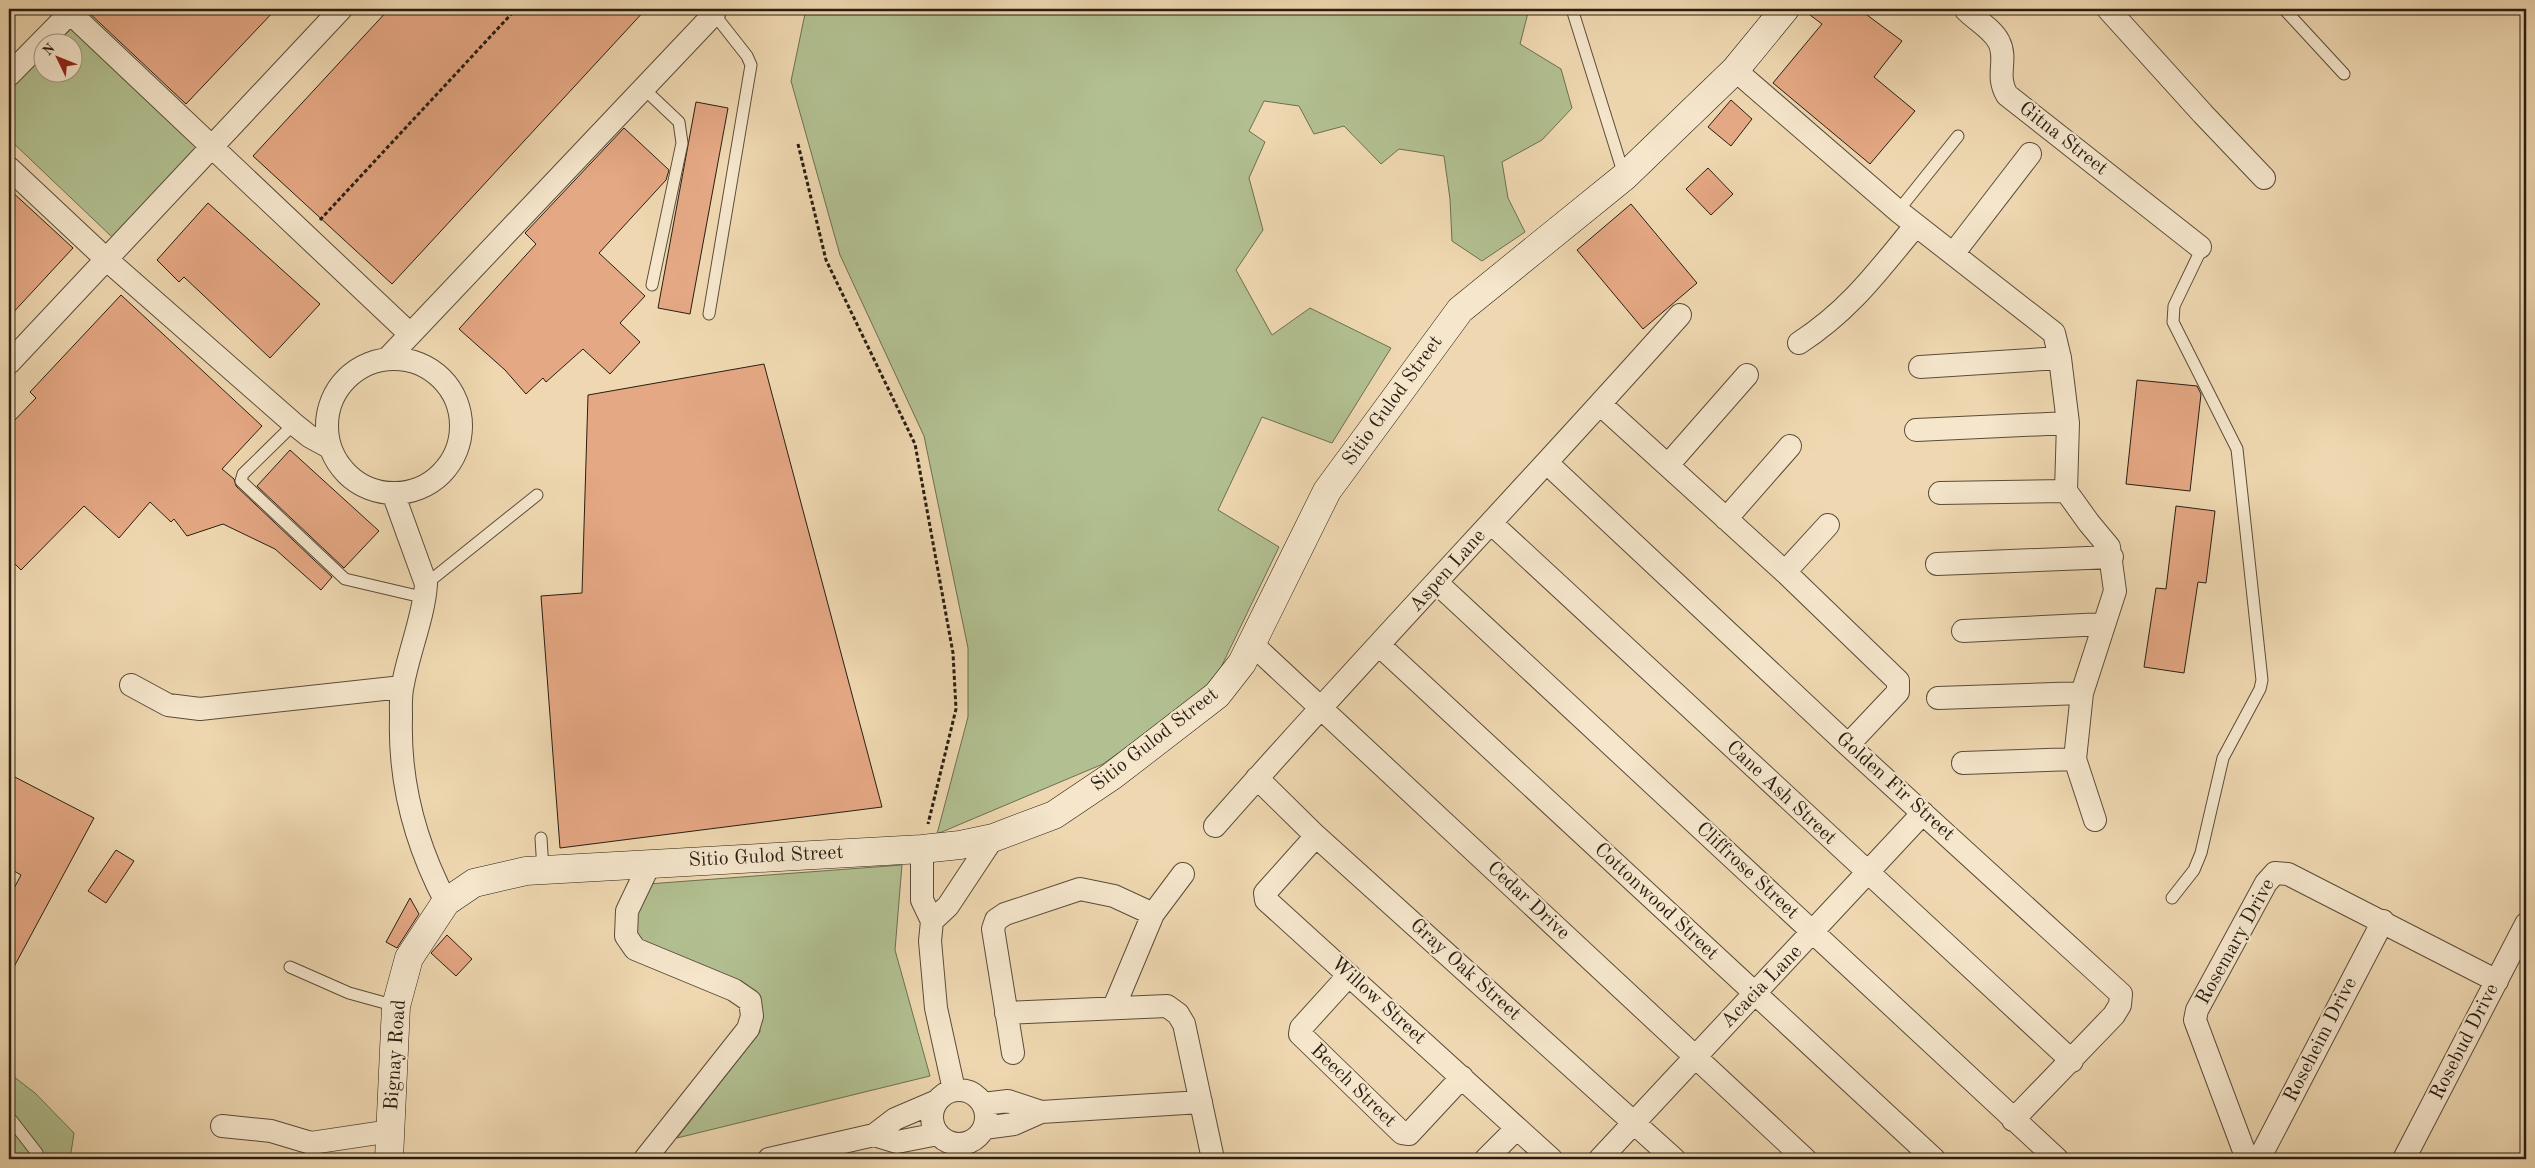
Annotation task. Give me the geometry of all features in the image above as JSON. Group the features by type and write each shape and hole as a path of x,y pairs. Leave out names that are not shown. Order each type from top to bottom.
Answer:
{"main road":[{"name":"Sitio Gulod Street","path":"446,902 474,883 526,871 922,849 960,845 993,838 1054,815 1112,776 1217,694 1242,663 1250,643 1327,491 1460,310 1624,177 1735,70 1785,9"},
{"name":"Bignay Road","path":"389,1159 396,1006 409,958 446,902"}],"street":[{"path":"9,363 341,9"},
{"name":"Gitna Street","path":"1965,9 1992,33 1999,43 2002,55 2000,84 2007,95 2200,247"},
{"path":"2108,9 2264,178"},
{"path":"9,75 68,11 410,334"},
{"path":"388,358 643,88 711,11"},
{"path":"1735,70 1898,211 2054,333 2060,358 2068,423 2066,491 2089,523 2110,547 2115,591 2082,693 2075,759 2095,820"},
{"path":"1953,254 2030,154"},
{"path":"9,168 106,260 294,424 309,436 329,447"},
{"path":"1799,343 1852,302 1875,277 1916,225"},
{"name":"Aspen Lane","path":"1215,826 1320,707 1437,583 1680,315"},
{"path":"388,358 422,364 440,376 454,392 461,412 460,440 456,454 444,472 425,486 403,494 379,492 358,483 340,468 329,447 326,424 332,401 346,380 361,367 388,358"},
{"path":"1920,367 2060,358"},
{"path":"1668,465 1747,375"},
{"path":"1600,404 1785,572 1898,681 1898,692 1848,745"},
{"path":"1916,430 2068,423"},
{"path":"1726,518 1790,446"},
{"name":"Golden Fir Street","path":"1547,462 1848,745 2121,994 2120,1005 2114,1015 2072,1061 2013,1120"},
{"path":"1940,493 2066,491"},
{"path":"393,493 426,591 402,687 400,752 411,814 429,870 446,902"},
{"name":"Cane Ash Street","path":"1491,523 2072,1061"},
{"path":"1785,572 1828,525"},
{"path":"1937,564 2112,557"},
{"name":"Cliffrose Street","path":"1437,583 2057,1159"},
{"path":"1963,631 2103,624"},
{"name":"Cedar Drive","path":"1250,643 1805,1159"},
{"name":"Cottonwood Street","path":"1379,645 1934,1159"},
{"path":"131,685 168,705 200,709 402,687"},
{"path":"1938,698 2082,693"},
{"path":"1963,763 2075,759"},
{"name":"Gray Oak Street","path":"1257,778 1316,836 1674,1159"},
{"name":"Acacia Lane","path":"1600,1159 1924,813"},
{"name":"Willow Street","path":"1316,836 1265,896 1266,900 1551,1159"},
{"path":"932,921 948,906 993,838"},
{"path":"769,1159 832,1152 874,1135 896,1119 946,1096 968,1091 983,1104 987,1116 984,1128 974,1140 959,1144 944,1140 938,1134 932,1118 946,1096 930,940 932,921 922,900 922,849"},
{"path":"645,1159 748,1029 752,1016 750,1001 734,990 635,949 626,936 627,911 650,863"},
{"name":"Rosemary Drive","path":"2247,1159 2195,1020 2197,1010 2266,883 2275,872 2288,874 2497,980"},
{"path":"1114,1007 1153,914 1183,874"},
{"path":"1013,1053 992,929 996,920 1005,914 1080,889 1114,896 1153,914"},
{"name":"Roseheim Drive","path":"2259,1159 2383,921"},
{"name":"Rosebud Drive","path":"2404,1159 2526,924"},
{"name":"Beech Street","path":"1349,975 1301,1028 1300,1034 1402,1133 1409,1134 1462,1077"},
{"path":"1006,1013 1167,1006 1178,1014 1184,1024 1213,1159"},
{"path":"983,1104 1008,1101 1040,1112"},
{"path":"984,1128 1014,1124 1040,1112 1201,1102"},
{"path":"222,1126 271,1131 311,1143 391,1131"},
{"path":"1486,1159 1517,1128"},
{"path":"874,1135 897,1142 938,1134"}],"lane":[{"path":"1572,9 1624,177"},
{"path":"2284,9 2344,74"},
{"path":"709,314 751,65 747,56 711,11"},
{"path":"643,88 679,122 682,130 682,142 652,285"},
{"path":"1898,211 1958,136"},
{"path":"2172,898 2194,870 2201,853 2223,758 2260,689 2262,680 2237,449 2172,322 2174,306 2199,254 2200,247"},
{"path":"294,424 243,474 242,481 345,579 426,591 537,495"},
{"path":"542,838 543,870"},
{"path":"290,967 349,992 396,1006"},
{"path":"9,1117 32,1145 39,1159"}],"path":[{"path":"306,236 516,9"},
{"path":"798,144 826,260 915,444 953,652 956,709 922,849"}],"green space":[{"path":"806,9 1529,9 1520,44 1561,69 1572,108 1542,140 1502,162 1508,198 1525,232 1482,261 1452,241 1450,199 1444,156 1399,149 1381,164 1344,126 1314,134 1299,106 1264,101 1249,131 1265,142 1249,178 1263,230 1236,270 1272,335 1310,308 1391,348 1332,443 1262,417 1218,510 1279,547 1212,686 1103,764 937,834 968,717 968,648 924,436 840,255 791,81"},
{"path":"73,27 78,32 68,32"},
{"path":"82,35 200,146 112,237 9,139 9,91 32,67 32,82 82,82"},
{"path":"902,865 895,950 930,1076 677,1138 760,1032 759,998 645,944 636,936 635,922 648,884"},
{"path":"9,1073 35,1093 74,1133 70,1159 9,1159"}],"building":[{"path":"85,9 276,9 186,104"},
{"path":"389,9 646,9 392,284 253,156"},
{"path":"1802,9 1859,9 1902,41 1874,77 1915,111 1870,164 1773,83 1822,24"},
{"path":"1731,100 1752,119 1731,146 1708,127"},
{"path":"696,102 728,108 690,314 658,308"},
{"path":"624,128 669,170 666,180 599,253 645,296 620,323 640,342 610,374 583,349 546,382 543,378 526,394 505,370 459,329 536,244 525,233"},
{"path":"1708,168 1733,194 1711,215 1686,189"},
{"path":"9,189 73,248 9,317"},
{"path":"208,203 320,304 270,358 184,277 179,282 157,260"},
{"path":"1631,204 1697,283 1643,329 1577,250"},
{"path":"121,295 262,426 222,469 234,479 236,486 332,577 321,590 275,549 223,524 187,536 174,519 171,522 150,502 119,538 84,506 21,570 9,558 9,426 36,398 30,392"},
{"path":"764,364 882,807 560,848 541,596 582,593 588,395"},
{"path":"2137,380 2197,386 2201,394 2190,491 2126,484"},
{"path":"290,450 379,531 344,568 257,486"},
{"path":"2176,506 2215,511 2206,583 2198,582 2184,673 2144,667 2156,588 2166,589"},
{"path":"9,774 94,818 9,976 9,898 21,875 9,868"},
{"path":"116,850 134,861 106,903 88,891"},
{"path":"410,898 419,914 397,948 386,942"},
{"path":"447,935 472,959 456,976 431,953"}]}
